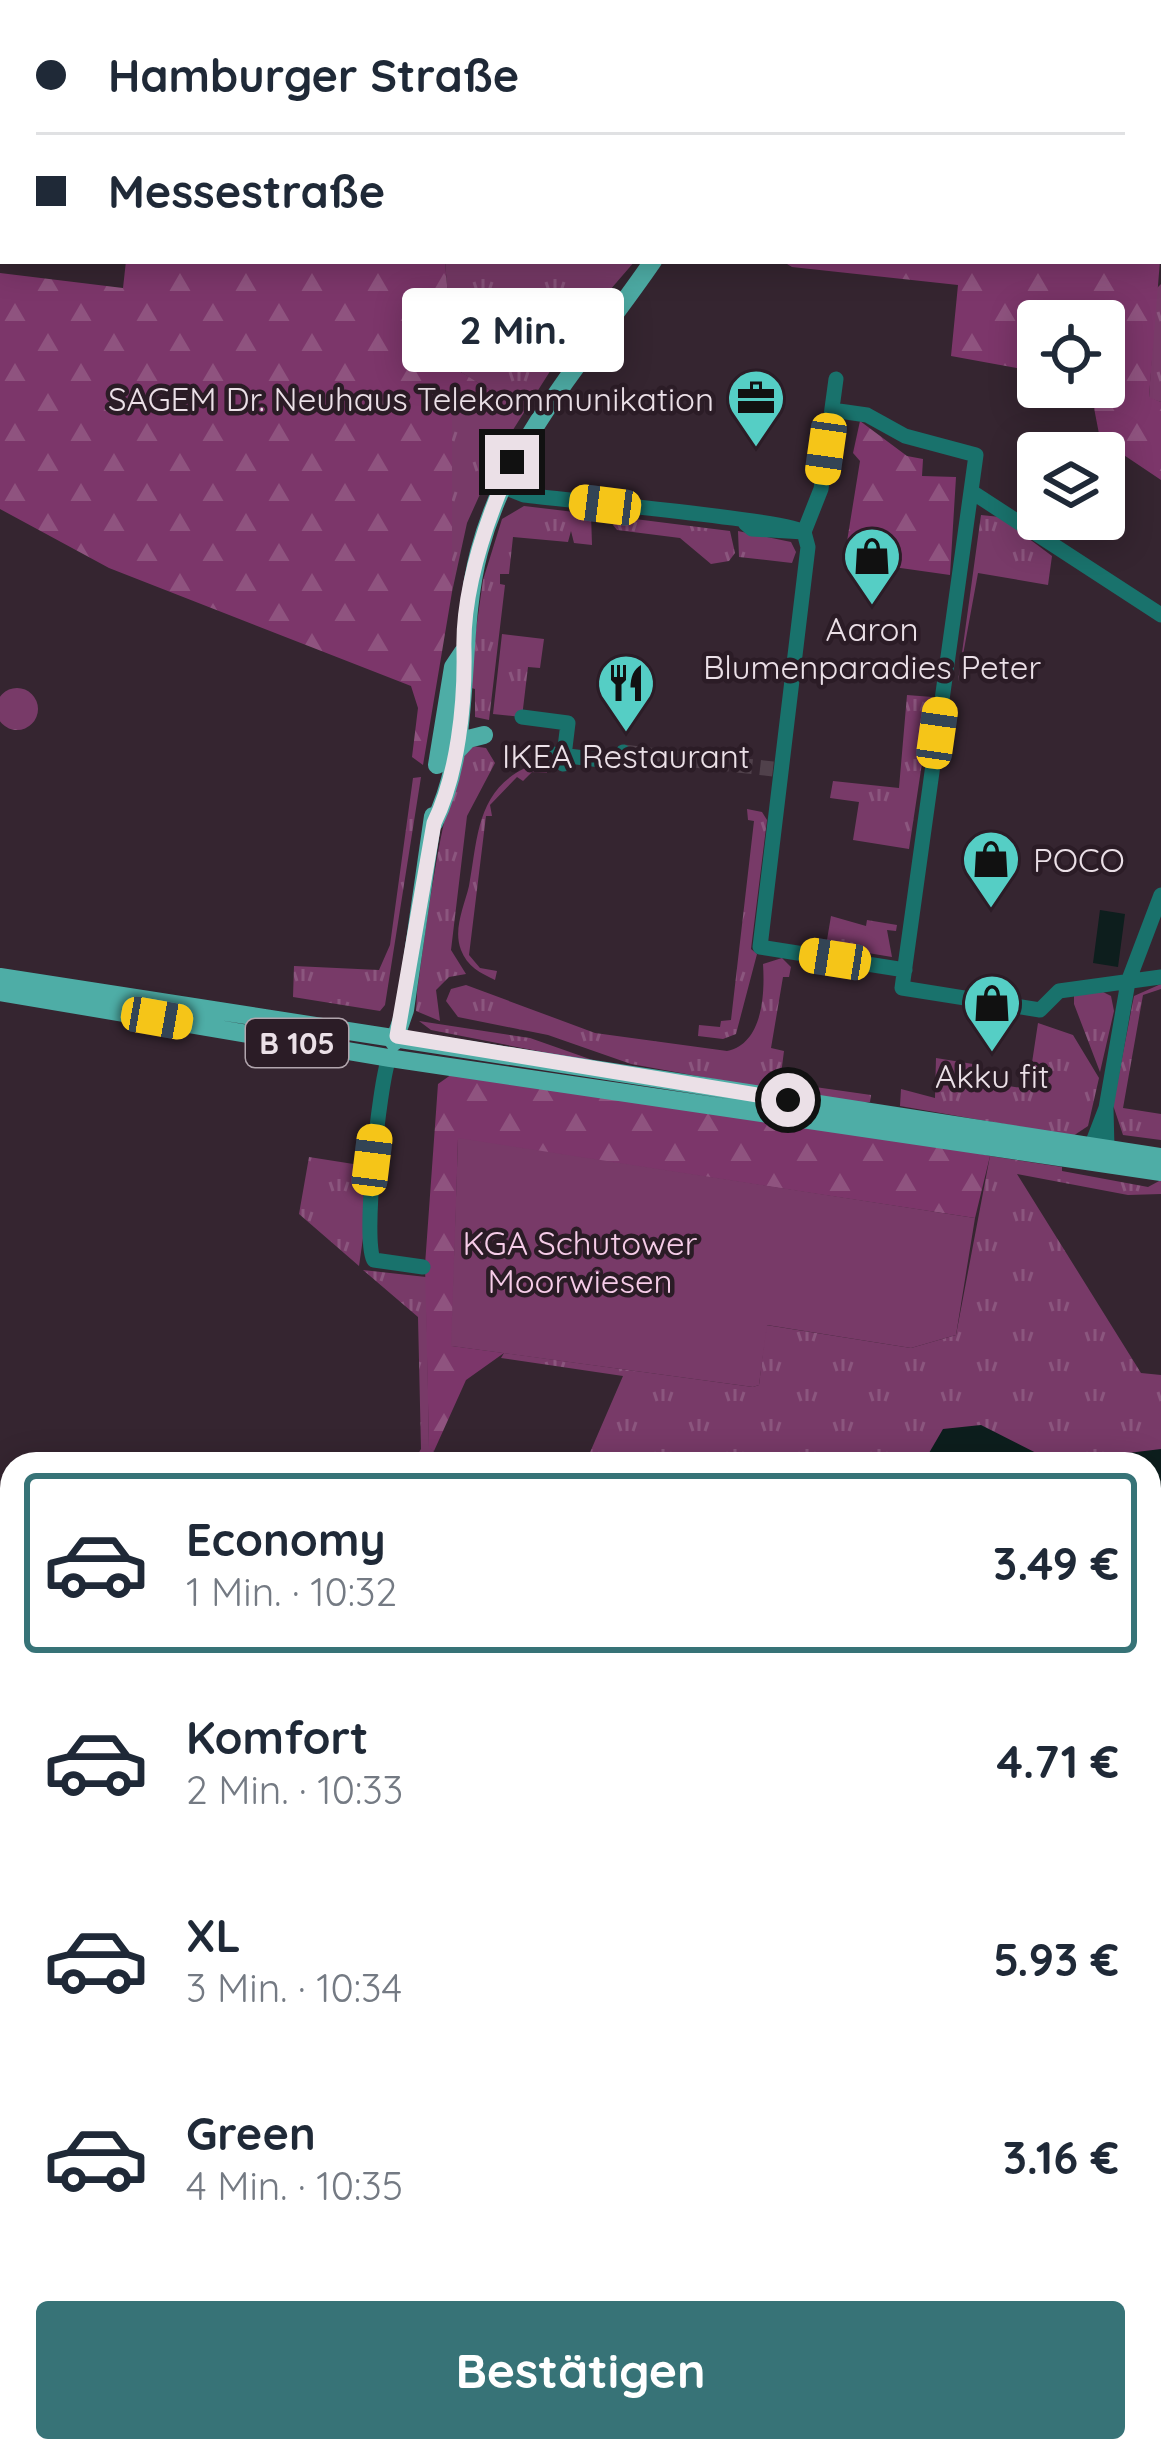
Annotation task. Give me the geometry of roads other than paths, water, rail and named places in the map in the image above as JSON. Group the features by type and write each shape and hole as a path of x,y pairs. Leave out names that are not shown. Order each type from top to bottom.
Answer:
{"main road":[{"path":"434,823 431,803 451,681 464,652 479,554 501,486 558,389 650,264"},
{"path":"389,1058 468,671 464,652"},
{"path":"451,758 468,739 484,735"},
{"name":"B 105","path":"0,977 397,1036 1098,1156 1161,1172"},
{"name":"B 105","path":"0,992 389,1058 1098,1156 1161,1157"}],"street":[{"path":"836,379 821,489 804,532 808,547 760,947 904,970"},
{"path":"832,410 867,415 905,436 972,451 977,460 902,988 1040,1010 1059,991 1161,977"},
{"path":"501,486 524,495 746,523 752,529 804,532"},
{"path":"972,492 1161,615"},
{"path":"522,717 568,723 564,760"},
{"path":"544,753 564,760 617,762 623,752"},
{"path":"1098,1156 1128,982 1161,895"},
{"path":"389,1058 374,1140 376,1182 367,1248 374,1260 423,1267"}],"tunnel":[{"path":"623,752 773,769"}],"place":[{"name":"SAGEM Dr. Neuhaus Telekommunikation","path":"756,449"},
{"name":"Aaron Blumenparadies Peter","path":"872,607"},
{"name":"IKEA Restaurant","path":"626,734"},
{"name":"POCO","path":"991,910"},
{"name":"Akku fit","path":"992,1054"}],"park label":[{"name":"KGA Schutower Moorwiesen","path":"580,1261"}]}
